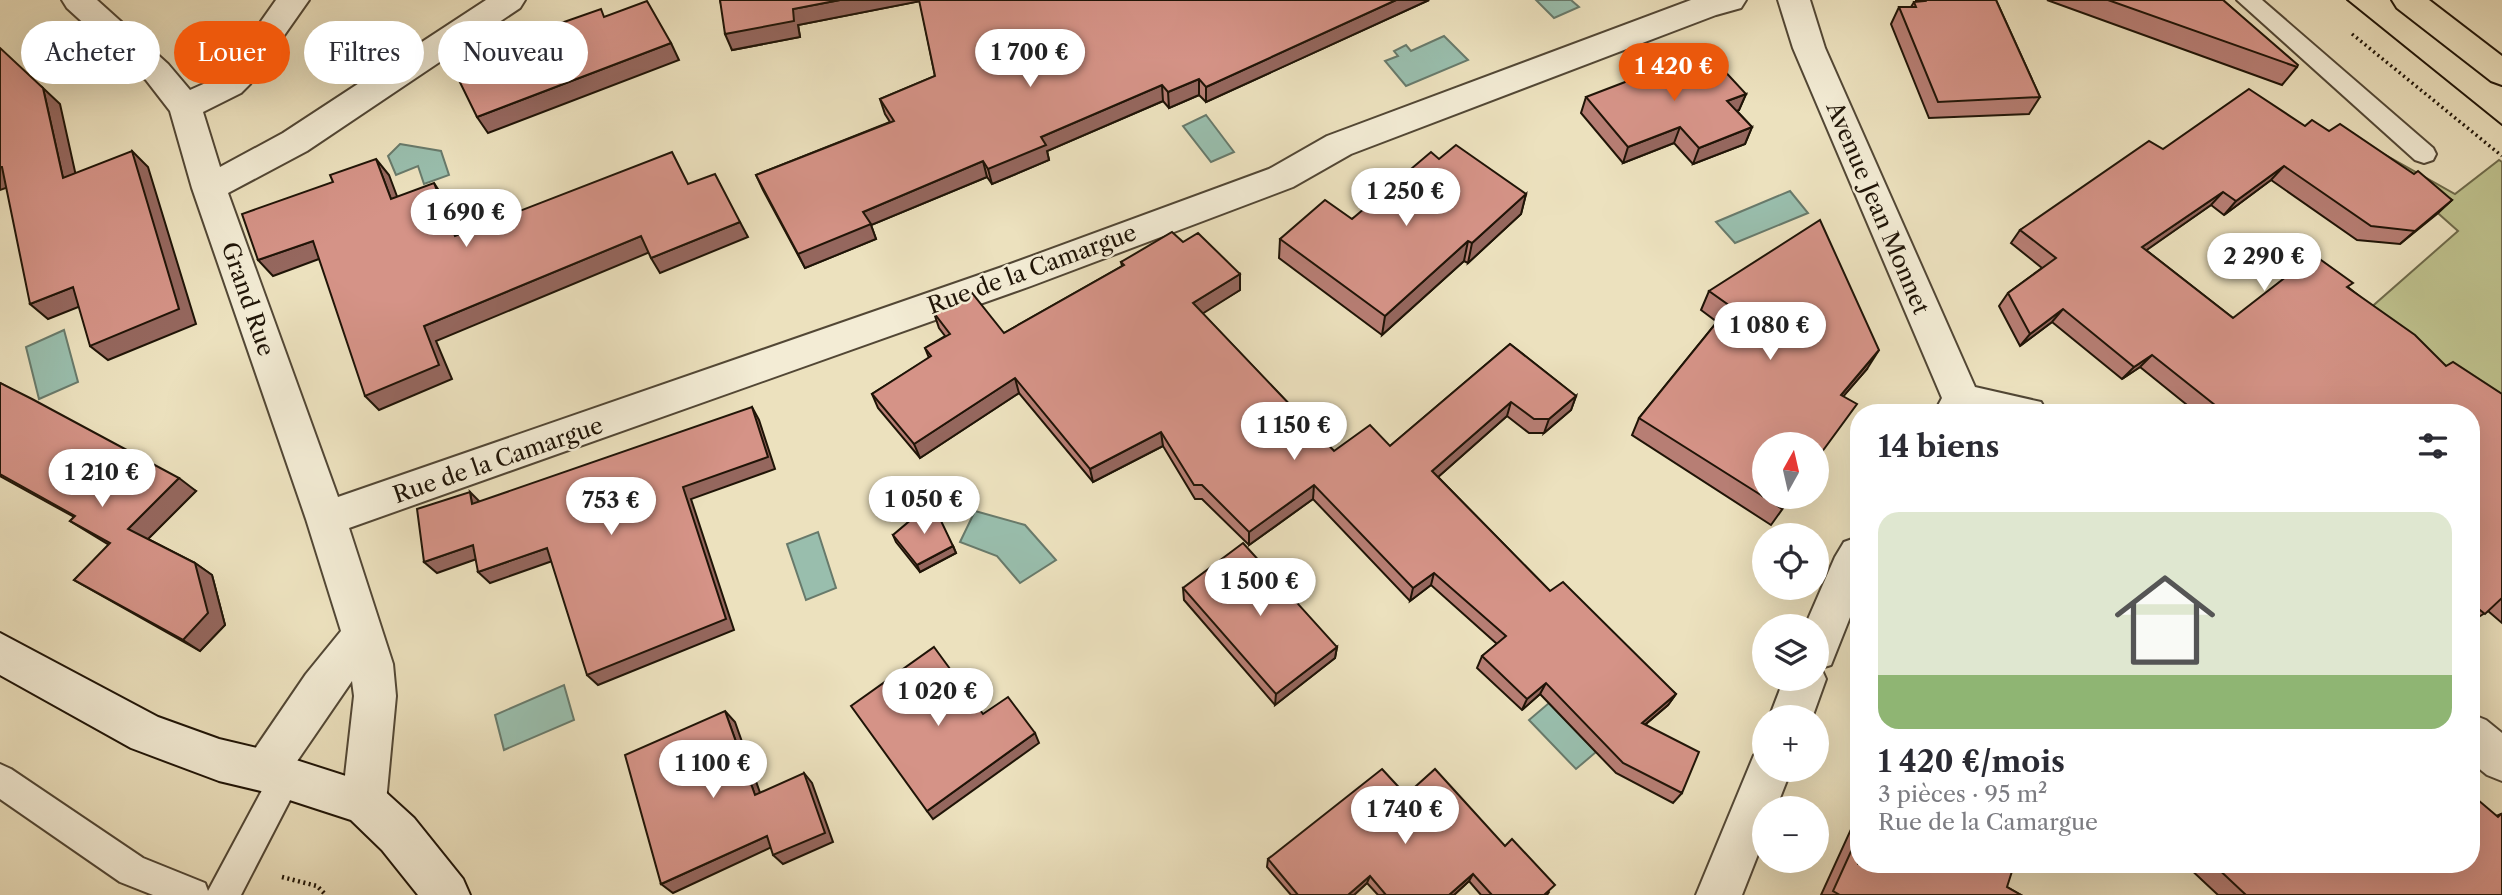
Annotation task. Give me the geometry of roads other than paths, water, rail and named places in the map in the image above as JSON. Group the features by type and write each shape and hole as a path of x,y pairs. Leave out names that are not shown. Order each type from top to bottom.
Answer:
{"highway":[{"path":"2408,0 2502,73"}],"street":[{"name":"Grand Rue","path":"78,0 157,72 185,107 209,188 326,519 372,664 375,696 364,802"},
{"path":"185,107 230,85 293,0"},
{"path":"209,188 295,142 509,0"},
{"name":"Rue de la Camargue","path":"326,519 1018,276 1281,178 1339,145 1682,15 1730,0"},
{"name":"Avenue Jean Monnet","path":"1794,0 1809,48 1956,404"},
{"path":"1829,618 1850,568"},
{"path":"276,774 321,688 363,635"},
{"path":"0,653 146,733 219,760 276,774 364,802 398,834 447,895"},
{"path":"2480,742 2502,760"},
{"path":"1719,895 1764,782"}],"lane":[{"path":"2248,0 2424,153"},
{"path":"223,895 276,774"},
{"path":"0,780 132,870 193,895"}],"tram line":[{"path":"2347,0 2502,125"}]}
